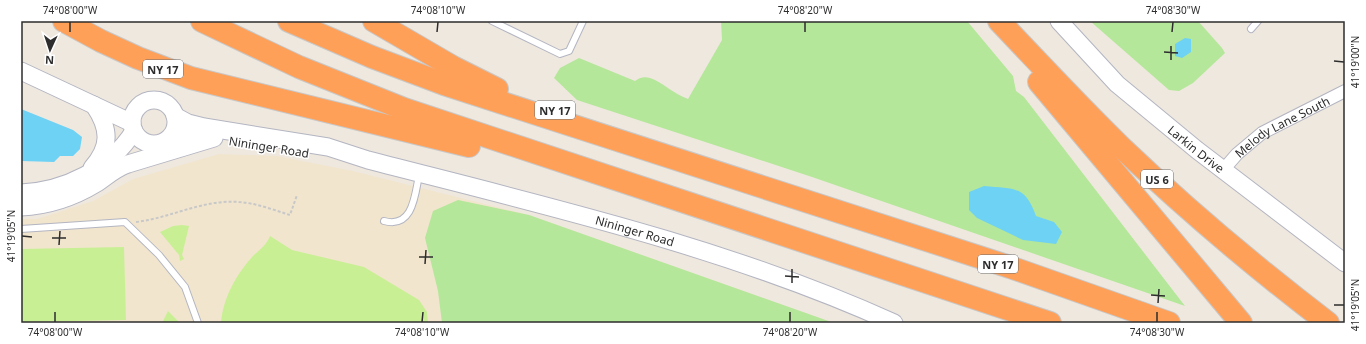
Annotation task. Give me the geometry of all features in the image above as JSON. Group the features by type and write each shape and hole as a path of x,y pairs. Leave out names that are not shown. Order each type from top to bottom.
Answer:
{"highway":[{"path":"64,21 121,50"},
{"name":"NY 17","path":"82,21 121,50 196,80 411,131 556,170 626,183 1050,323"},
{"path":"202,21 272,55 376,99 475,134 626,183"},
{"path":"289,21 366,54 437,81 680,161"},
{"name":"NY 17","path":"374,21 473,78 524,100 585,120 680,161 1017,270 1169,323"},
{"name":"US 6","path":"988,21 1241,323"},
{"name":"US 6","path":"999,21 1090,116 1161,183 1257,266 1328,323"}],"street":[{"name":"Larkin Drive","path":"1059,21 1116,84 1197,150 1224,169 1345,263"},
{"path":"21,71 94,106 133,127 139,138 150,144"},
{"path":"43,81 119,104 139,106"},
{"name":"Melody Lane South","path":"1224,169 1237,154 1262,133 1345,91"},
{"path":"21,193 56,188 88,173 113,157 133,127 134,114 139,106 149,100 158,100 168,104 175,116 174,129 170,138 159,143 150,144 134,150 111,173"},
{"path":"88,173 101,157 107,142 104,123 94,106"},
{"name":"Nininger Road","path":"175,116 198,126 321,145 368,160 612,224 717,255 791,280 894,323"},
{"name":"Nininger Road","path":"170,138 186,135 214,138 326,156 368,160"},
{"path":"21,207 47,204 67,198 90,187 111,173 135,161 214,138"}],"lane":[{"path":"492,21 560,54 569,51 583,21"},
{"path":"1251,29 1258,21"},
{"path":"384,221 397,222 408,215 420,173"},
{"path":"21,229 125,222 159,255 185,287 198,323"}],"path":[{"path":"125,222 144,221 218,202 247,203 290,215 297,194"}],"shaded area":[{"path":"219,154 277,156 353,171 529,215 834,323 21,323 21,219 37,219 93,201 133,179"}],"green space":[{"path":"721,21 967,21 1013,76 1016,91 1024,97 1185,306 812,177 577,100 554,78 560,68 579,58 635,81 646,77 650,78 688,99 722,40"},
{"path":"1090,21 1198,21 1225,53 1193,83 1179,91 1169,90"},
{"path":"458,200 529,215 834,323 442,323 438,291 425,238 433,211"},
{"path":"173,226 189,226 182,255 184,259 180,261 179,255 160,232"},
{"path":"270,236 292,250 364,267 419,300 427,312 428,323 221,323 224,305 231,287 241,271"},
{"path":"124,247 126,320 21,322 21,249"},
{"path":"168,311 180,323 162,323"}],"water":[{"path":"1185,38 1191,39 1191,52 1182,58 1175,56 1175,44"},
{"path":"21,109 73,130 82,137 80,149 73,156 60,156 54,162 21,161"},
{"path":"984,186 1017,190 1023,194 1032,206 1036,216 1054,222 1062,232 1056,244 1023,240 977,218 969,210 969,192"}]}
